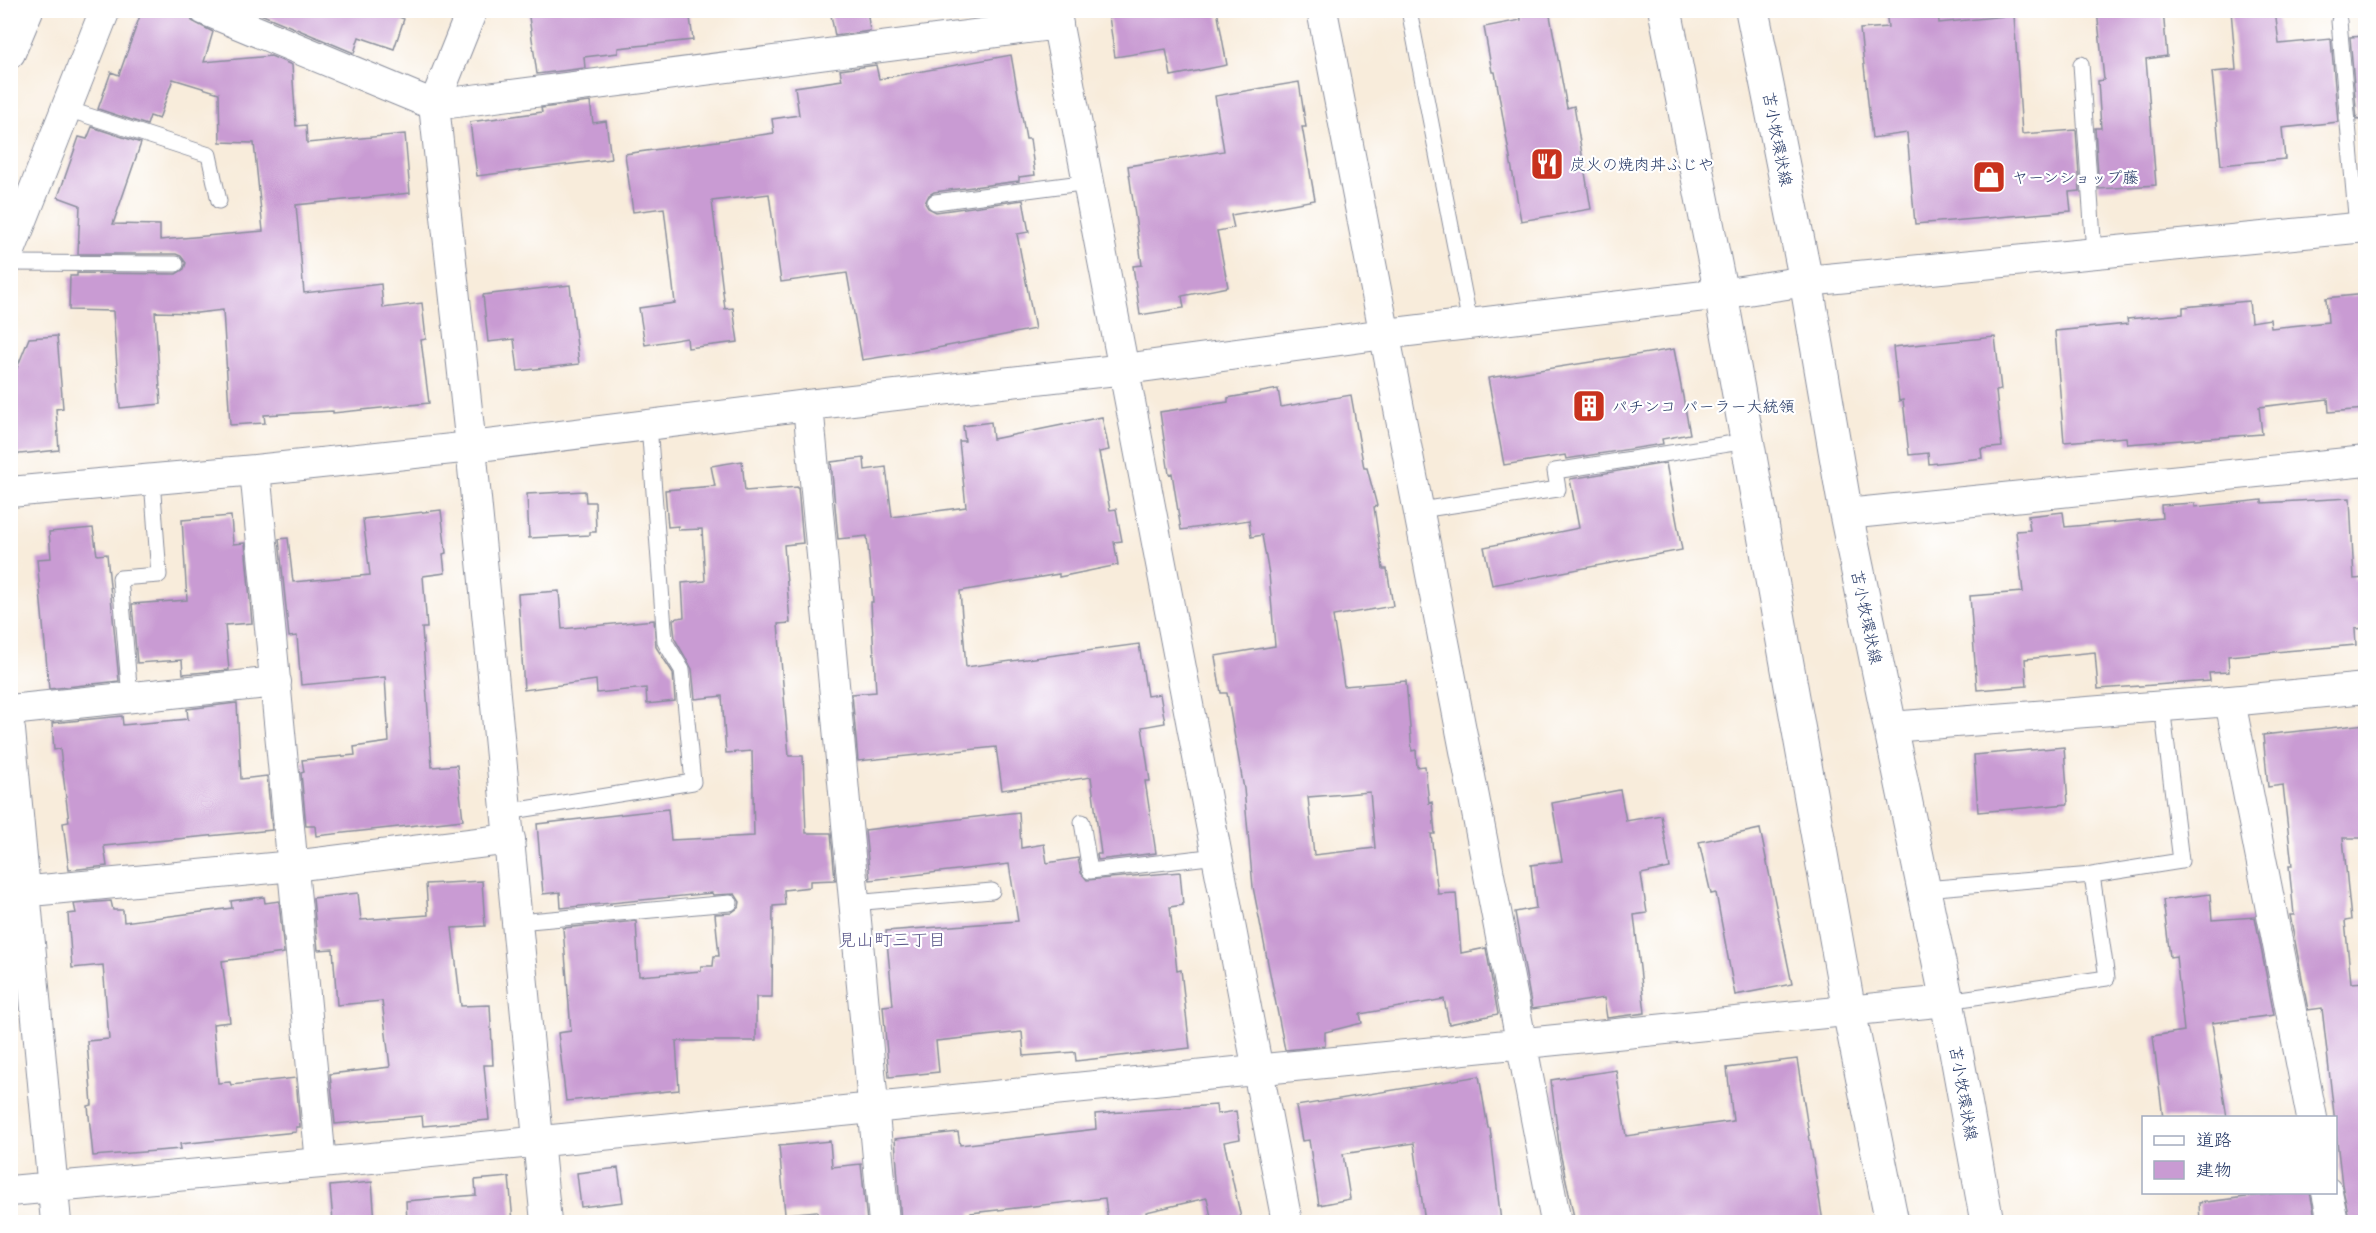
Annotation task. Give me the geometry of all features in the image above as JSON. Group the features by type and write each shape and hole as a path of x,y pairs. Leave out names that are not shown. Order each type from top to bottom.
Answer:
{"main road":[{"path":"1665,10 1721,294 1849,1011 1892,1222"},
{"name":"苫小牧環状線","path":"1752,10 1806,281 1846,514 1947,1001 1987,1222"}],"street":[{"path":"10,53 28,10"},
{"path":"10,251 105,10"},
{"path":"204,10 435,105 1057,17 1287,1222"},
{"path":"472,10 435,105 471,447 546,1222"},
{"path":"1322,10 1556,1222"},
{"path":"10,492 255,470 471,447 1125,369 1385,334 1721,294 1806,281 2361,227"},
{"path":"808,405 884,1222"},
{"path":"1846,514 2366,461"},
{"path":"255,470 321,1163"},
{"path":"10,710 276,682"},
{"path":"1890,727 2230,701 2366,688"},
{"path":"2230,701 2312,1116"},
{"path":"10,730 17,893 56,1222"},
{"path":"17,893 293,866 508,826"},
{"path":"10,1191 321,1163 1947,1001"},
{"path":"2327,1194 2333,1222"}],"lane":[{"path":"1409,10 1470,324"},
{"path":"2339,21 2361,227"},
{"path":"2081,64 2094,253"},
{"path":"67,109 209,155 219,201"},
{"path":"935,202 1089,182"},
{"path":"10,263 176,264"},
{"path":"508,826 693,782 682,670 665,642 650,424"},
{"path":"1420,510 1558,489 1555,471 1748,441"},
{"path":"130,698 120,578 159,575 152,480"},
{"path":"1924,889 2092,875 2181,861 2162,706"},
{"path":"1082,822 1090,871 1217,856"},
{"path":"1947,1001 2107,978 2092,875"},
{"path":"853,903 992,891"},
{"path":"518,922 730,903"}],"building":[{"path":"142,10 188,10 192,21 213,32 204,62 271,56 292,65 296,126 306,125 307,143 405,134 410,193 296,205 304,293 381,284 383,308 422,303 426,339 421,340 429,403 333,413 333,411 264,415 265,423 230,425 223,310 197,313 155,312 161,404 120,408 113,311 69,310 70,276 77,276 77,273 176,274 184,269 186,263 181,256 176,254 78,254 80,205 58,197 79,137 87,139 92,127 141,143 113,224 160,225 160,240 263,231 254,143 220,142 219,93 173,79 159,119 150,116 147,125 98,109 111,72 119,75"},
{"path":"251,10 382,10 404,19 394,49 359,37 354,53"},
{"path":"528,10 689,10 693,40 618,48 618,53 584,57 585,68 537,74"},
{"path":"830,10 867,10 870,31 835,36"},
{"path":"1108,10 1217,10 1227,65 1171,76 1166,49 1115,57"},
{"path":"1520,10 1549,10 1567,108 1574,106 1591,209 1521,221 1495,72 1492,72 1484,27 1521,20"},
{"path":"1886,10 1938,10 1939,23 2014,15 2022,134 2076,130 2080,191 2069,192 2071,211 1915,224 1907,133 1872,138 1860,29 1888,27"},
{"path":"2097,10 2163,10 2167,56 2146,59 2156,185 2099,189 2095,128 2101,128 2098,81 2104,80"},
{"path":"2231,10 2275,10 2279,44 2331,39 2338,122 2282,128 2285,159 2221,165 2212,72 2236,70"},
{"path":"2366,36 2366,119 2357,120 2350,37"},
{"path":"1011,55 1026,139 1030,139 1035,175 1019,177 1019,181 934,192 929,195 925,203 928,208 936,212 1023,200 1029,232 1017,234 1035,329 862,360 847,273 781,282 769,194 712,201 725,309 733,308 738,342 688,348 687,338 645,345 639,308 675,303 664,208 633,212 625,154 774,133 772,119 799,115 795,87 842,80 840,70 876,65 879,79"},
{"path":"1299,82 1306,127 1302,127 1315,200 1231,215 1234,228 1217,231 1228,287 1182,296 1184,308 1140,315 1133,266 1142,265 1128,166 1224,151 1215,96"},
{"path":"590,102 593,123 606,121 611,159 477,176 470,122 542,112 541,108"},
{"path":"570,285 579,364 518,371 514,339 488,342 483,295"},
{"path":"2366,294 2366,409 2329,412 2328,399 2259,407 2262,434 2127,444 2126,437 2064,442 2055,331 2128,324 2127,319 2183,314 2183,307 2249,301 2251,322 2270,319 2271,328 2328,322 2326,298"},
{"path":"57,336 63,408 56,409 59,450 10,455 10,402 14,396 11,383 29,338"},
{"path":"1995,337 2001,390 1996,391 2002,447 1981,449 1982,458 1929,464 1928,453 1909,455 1903,400 1899,401 1893,347"},
{"name":"パチンコ パーラー大統領","path":"1674,349 1690,434 1662,439 1663,444 1566,459 1565,455 1504,465 1488,378"},
{"path":"1278,389 1281,407 1351,395 1364,468 1367,468 1377,506 1374,507 1383,569 1387,569 1393,606 1333,616 1344,686 1406,681 1412,751 1416,750 1417,767 1425,766 1429,803 1432,802 1435,834 1431,834 1438,894 1456,893 1461,953 1486,948 1498,1014 1449,1024 1444,999 1360,1014 1362,1023 1325,1032 1325,1046 1285,1050 1253,887 1244,789 1227,693 1221,693 1215,656 1275,646 1269,574 1262,535 1251,537 1249,520 1181,530 1172,473 1169,474 1160,412 1228,402 1228,398","holes":["1370,792 1375,848 1314,855 1308,797"]},
{"path":"1102,417 1109,450 1099,452 1110,510 1116,509 1122,541 1114,542 1118,565 1059,577 1059,574 960,591 966,667 1139,644 1147,696 1160,694 1165,723 1142,727 1150,781 1145,781 1156,853 1098,860 1097,854 1101,854 1091,777 1002,790 996,747 858,761 852,694 876,692 871,602 873,602 867,536 838,539 831,462 864,458 865,470 886,467 892,517 966,507 959,441 965,441 963,426 991,422 993,439"},
{"path":"742,461 745,491 798,487 803,543 784,545 790,623 778,624 789,756 803,756 806,833 831,833 835,880 810,881 810,887 784,890 785,905 773,906 772,997 756,997 756,1041 676,1041 679,1090 566,1101 558,1033 571,1031 563,928 636,921 639,976 701,971 701,966 713,966 714,956 719,956 715,914 731,913 739,907 740,902 735,894 713,895 712,893 561,908 560,892 543,894 537,824 668,809 671,840 754,836 752,751 726,753 722,696 695,699 692,669 675,639 673,619 684,617 682,583 705,581 702,529 678,530 678,526 668,527 665,490 715,486 711,466"},
{"path":"1666,463 1682,550 1492,585 1484,547 1579,528 1570,479"},
{"path":"585,491 586,502 595,502 596,532 590,532 590,535 529,538 527,494"},
{"path":"2350,498 2354,579 2366,578 2366,628 2355,629 2356,645 2228,656 2229,672 2209,673 2210,681 2098,689 2095,652 2025,659 2027,686 1977,690 1970,596 2023,592 2016,531 2030,530 2028,516 2063,512 2065,527 2162,518 2161,505 2195,503 2195,507 2262,500 2262,503"},
{"path":"441,510 446,553 443,554 445,573 423,576 427,628 422,628 432,767 457,765 463,820 316,836 315,826 306,826 302,760 355,755 354,747 389,742 385,677 301,685 297,636 289,637 279,539 288,538 293,582 370,575 363,519"},
{"path":"231,516 233,544 245,543 252,623 225,625 229,670 183,674 182,660 137,663 132,604 187,600 182,520"},
{"path":"93,528 97,555 107,554 119,681 49,689 37,559 51,558 49,532"},
{"path":"559,591 562,629 654,620 656,647 673,673 675,701 647,704 646,688 597,693 596,680 524,690 518,594"},
{"path":"237,703 241,779 267,776 272,830 104,846 107,866 69,870 63,823 69,822 60,749 54,750 52,723 122,716 123,725 188,719 187,709"},
{"path":"2366,724 2366,838 2343,838 2351,920 2345,921 2351,983 2366,982 2366,1222 2350,1222 2342,1185 2337,1116 2334,1116 2322,1008 2308,1010 2290,915 2294,915 2289,866 2292,866 2283,785 2268,787 2263,735"},
{"path":"2064,747 2068,804 1978,812 1974,755"},
{"path":"1620,790 1626,821 1661,815 1670,868 1641,874 1647,913 1634,915 1645,1013 1607,1018 1604,998 1532,1009 1515,912 1536,908 1531,865 1562,861 1552,803"},
{"path":"1019,812 1021,848 1044,844 1047,863 1078,858 1081,873 1087,880 1180,872 1183,905 1170,907 1177,971 1181,970 1190,1048 1076,1061 1075,1052 1024,1056 1022,1032 936,1041 939,1072 889,1077 883,1006 893,1005 886,931 1018,921 1009,864 870,880 865,830"},
{"path":"1760,829 1792,984 1735,995 1716,893 1711,894 1699,842"},
{"path":"482,881 485,926 452,928 461,1006 490,1005 493,1065 484,1065 489,1120 423,1126 422,1116 335,1124 330,1074 390,1067 382,1001 337,1005 333,949 318,950 313,898 358,893 361,920 428,915 426,884"},
{"path":"2210,894 2212,920 2255,917 2274,1015 2212,1023 2227,1116 2163,1116 2153,1036 2184,1031 2176,956 2170,957 2163,900"},
{"path":"264,897 265,903 279,901 284,953 222,961 230,1022 213,1024 218,1083 230,1082 231,1085 296,1078 300,1127 296,1127 296,1132 180,1144 181,1149 93,1156 88,1106 92,1105 87,1041 109,1039 103,965 72,968 68,914 76,913 74,904 111,901 113,910 123,910 124,922 232,908 231,901"},
{"path":"1797,1059 1823,1222 1575,1222 1560,1152 1551,1080 1616,1070 1626,1136 1733,1121 1727,1068"},
{"path":"1479,1076 1488,1128 1490,1128 1501,1222 1425,1222 1414,1143 1343,1154 1350,1199 1319,1205 1309,1140 1302,1141 1296,1106"},
{"path":"1216,1105 1217,1114 1236,1111 1240,1139 1224,1142 1242,1222 1212,1222 1207,1198 1146,1212 1147,1222 1108,1222 1105,1198 971,1213 972,1222 901,1222 895,1139 958,1132 960,1145 1096,1129 1095,1114"},
{"path":"830,1141 832,1167 861,1164 867,1222 818,1222 817,1211 785,1214 779,1146"},
{"path":"618,1168 623,1202 581,1207 577,1173"},
{"path":"509,1177 513,1222 407,1222 406,1201 476,1195 475,1180"},
{"path":"372,1182 375,1222 333,1222 330,1186"},
{"path":"2269,1194 2310,1194 2316,1222 2200,1222 2199,1203"}],"place":[{"name":"炭火の焼肉丼ふじや","path":"1547,164"},
{"name":"ヤーンショップ藤","path":"1989,177"},
{"name":"パチンコ パーラー大統領","path":"1589,406"}],"district":[{"name":"見山町三丁目","path":"892,940"}]}
